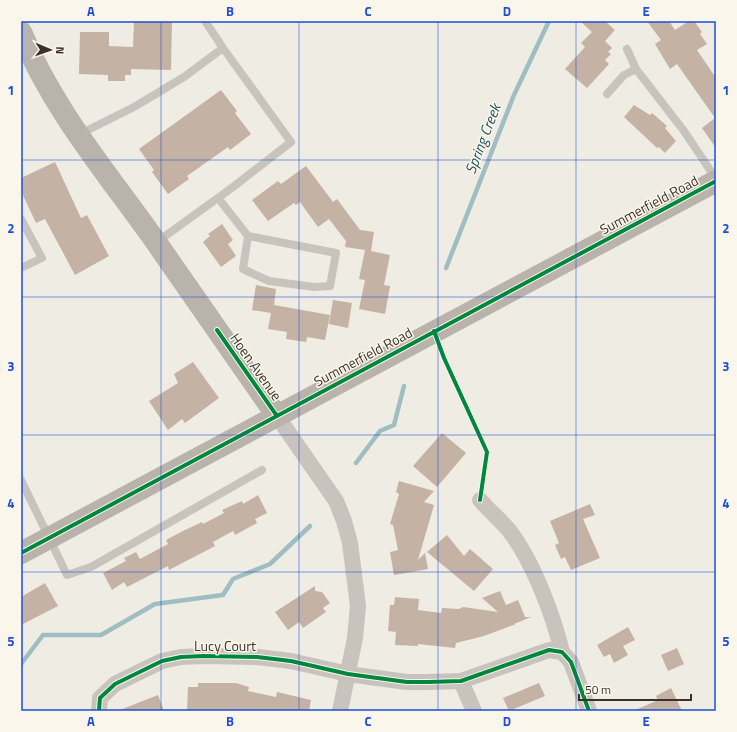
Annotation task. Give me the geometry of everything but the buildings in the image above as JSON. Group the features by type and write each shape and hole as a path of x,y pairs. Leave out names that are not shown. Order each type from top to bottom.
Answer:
{"street":[{"name":"Hoen Avenue","path":"21,32 30,54 47,86 77,135 156,242 336,501 344,521 352,558 358,606 355,638 340,711"},
{"name":"Summerfield Road","path":"21,553 716,180"},
{"path":"480,500 508,530 529,564 556,626 562,652 571,662 589,711"},
{"name":"Lucy Court","path":"99,711 100,698 115,684 162,661 181,657 257,657 291,661 348,674 407,682 461,681 549,650 562,652"},
{"path":"461,681 474,711"}],"lane":[{"path":"156,242 218,198 290,142 205,21"},
{"path":"77,135 134,108 178,81 223,48"},
{"path":"627,48 636,69 684,131 716,180"},
{"path":"607,94 624,75 636,69"},
{"path":"218,198 248,236 336,253 330,286 314,287 269,281 243,269 248,236"},
{"path":"21,219 42,258 21,268"},
{"path":"21,480 67,575 91,567 262,470"}],"waterway":[{"name":"Spring Creek","path":"446,268 514,95 549,21"},
{"name":"Spring Creek","path":"356,463 380,431 394,425 404,386"},
{"name":"Spring Creek","path":"21,664 43,635 101,635 155,604 223,595 233,579 270,564 310,526"}],"cycle path":[{"path":"21,553 716,181"},
{"path":"217,330 277,416"},
{"path":"434,331 444,358 487,452 480,500"},
{"path":"99,711 100,698 115,684 162,661 181,657 257,657 291,661 348,674 407,682 428,682 461,681 549,650 562,652 571,662 589,711"}]}
